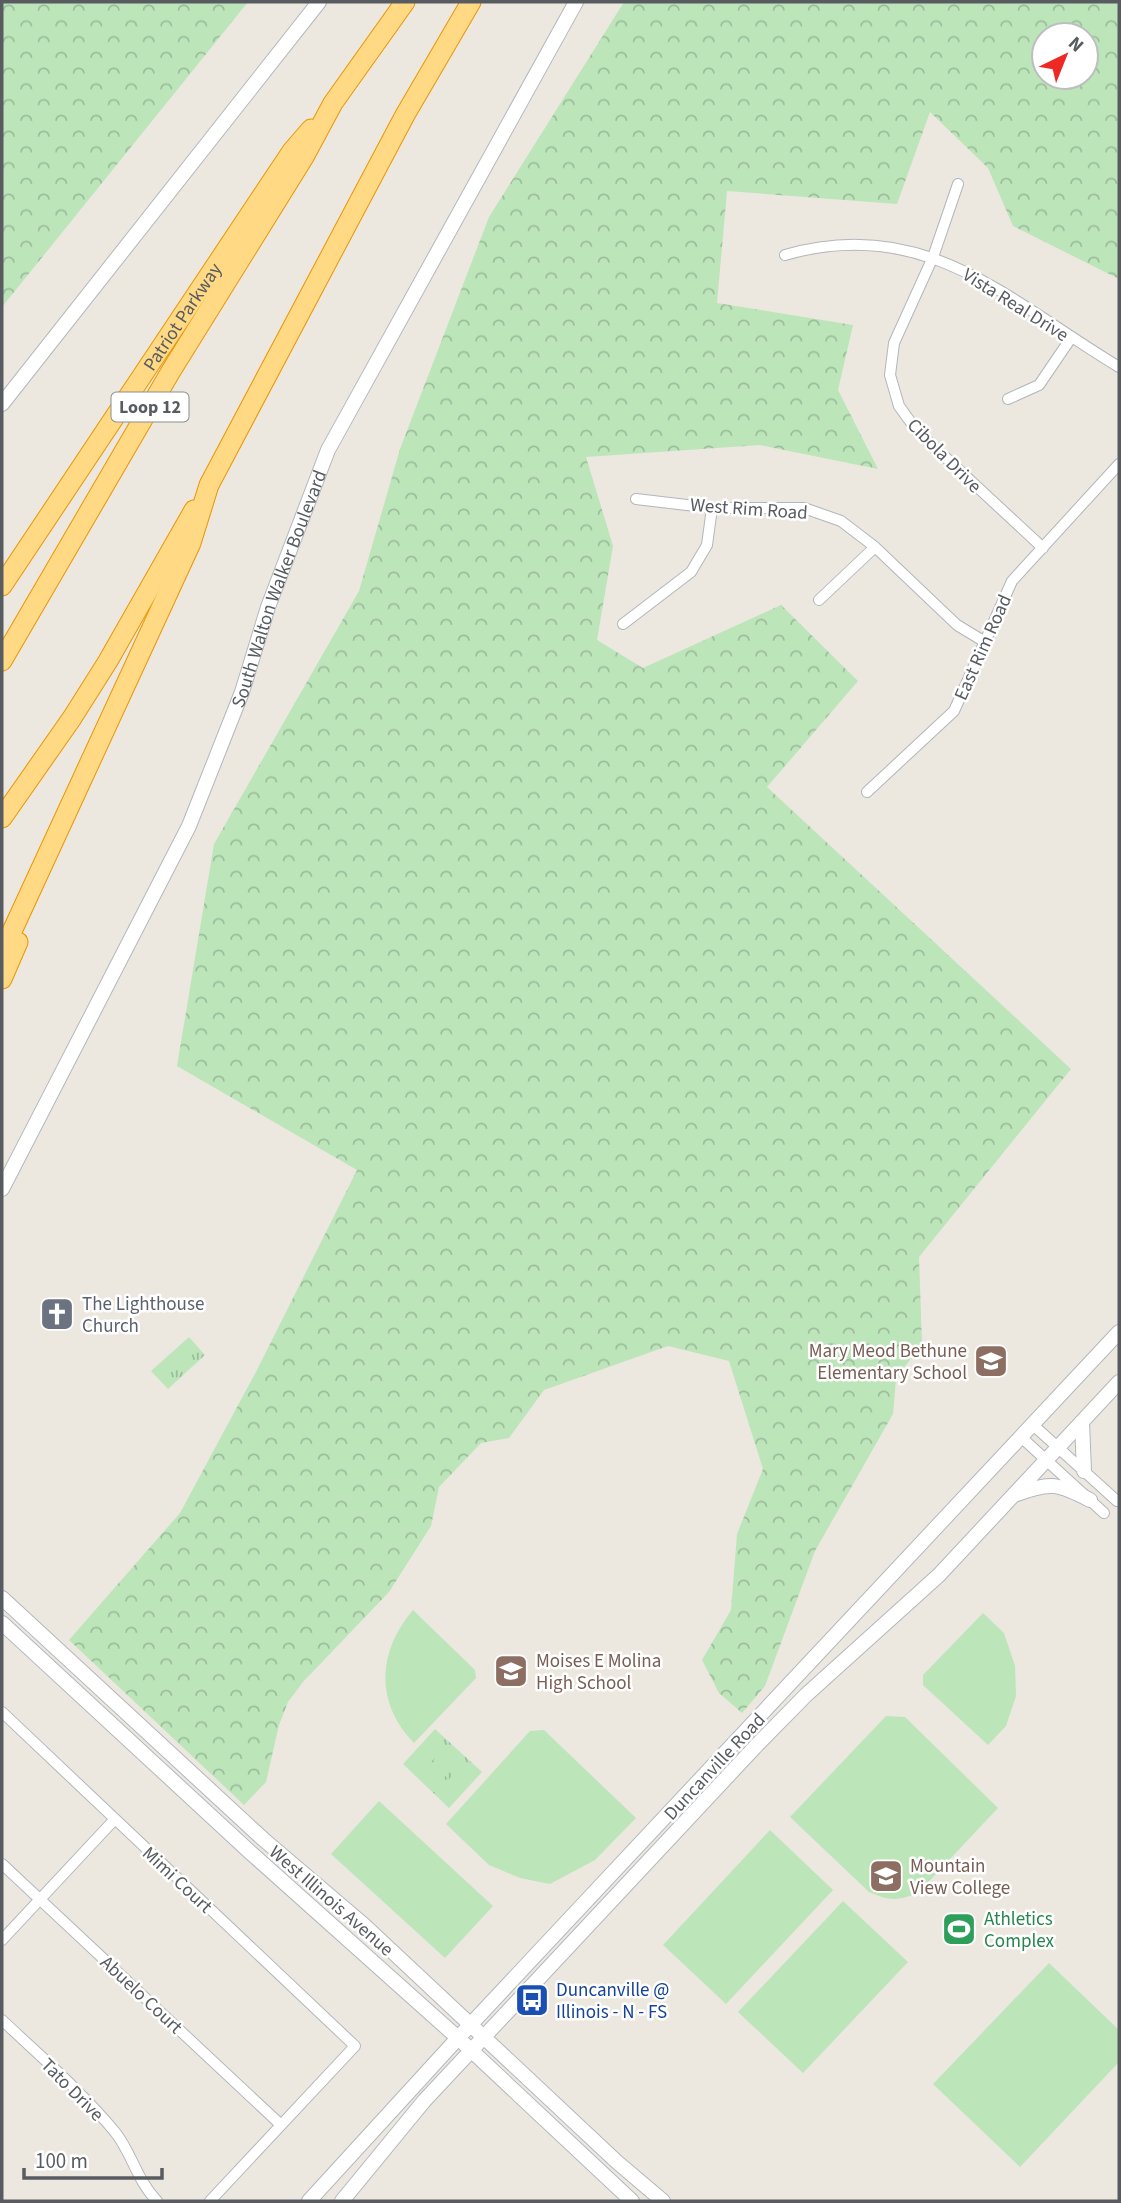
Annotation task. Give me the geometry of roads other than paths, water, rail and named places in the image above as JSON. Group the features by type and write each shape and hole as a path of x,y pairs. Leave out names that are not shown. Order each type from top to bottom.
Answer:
{"highway":[{"name":"Loop 12","path":"2,661 171,372 304,158 333,103 405,2"},
{"path":"2,818 108,661 209,485 405,115 471,2"},
{"name":"Patriot Parkway","path":"2,586 292,151 333,103"},
{"path":"2,953 191,543 209,485"},
{"path":"2,570 31,542"},
{"path":"2,979 32,911 49,850"}],"main road":[{"path":"2,404 319,2"},
{"name":"South Walton Walker Boulevard","path":"2,1189 189,826 243,692 268,607 328,450 576,2"},
{"name":"Duncanville Road","path":"309,2201 457,2038 1119,1332"},
{"name":"Duncanville Road","path":"342,2201 424,2101 755,1747 806,1695 926,1588 1119,1382"},
{"path":"1082,1422 1084,1471"},
{"path":"1012,1496 1041,1485 1065,1487 1090,1500"},
{"name":"West Illinois Avenue","path":"2,1598 263,1839 364,1925 617,2162 663,2201"},
{"name":"West Illinois Avenue","path":"2,1623 251,1853 471,2050 632,2201"},
{"path":"44,1663 57,1650"},
{"path":"251,1853 263,1839"},
{"path":"605,2176 617,2162"}],"street":[{"name":"Cibola Drive","path":"958,184 933,257 894,343 890,375 898,406 917,431 1043,548"},
{"name":"Vista Real Drive","path":"785,255 814,246 857,244 894,247 933,257 995,286 1071,338 1119,366"},
{"path":"1008,399 1039,385 1071,338"},
{"name":"East Rim Road","path":"867,792 954,711 1012,581 1119,464"},
{"name":"West Rim Road","path":"636,499 712,508 804,508 841,521 875,547 957,625 985,642"},
{"path":"623,624 691,572 707,545 712,508"},
{"path":"819,600 875,547"},
{"path":"1032,1424 1117,1501"},
{"path":"1021,1437 1104,1513"},
{"name":"Mimi Court","path":"2,1712 355,2046 281,2124"},
{"path":"2,1940 115,1819"},
{"name":"Abuelo Court","path":"2,1864 281,2124"},
{"name":"Tato Drive","path":"2,2020 85,2098 117,2135 144,2187 157,2201"},
{"path":"210,2201 281,2124"}],"place":[{"name":"The Lighthouse Church","path":"57,1314"},
{"name":"Mary Meod Bethune Elementary School","path":"991,1361"},
{"name":"Moises E Molina High School","path":"511,1671"},
{"name":"Mountain View College","path":"886,1876"},
{"name":"Athletics Complex","path":"959,1929"},
{"name":"Duncanville @ Illinois - N - FS","path":"532,2000"}]}
